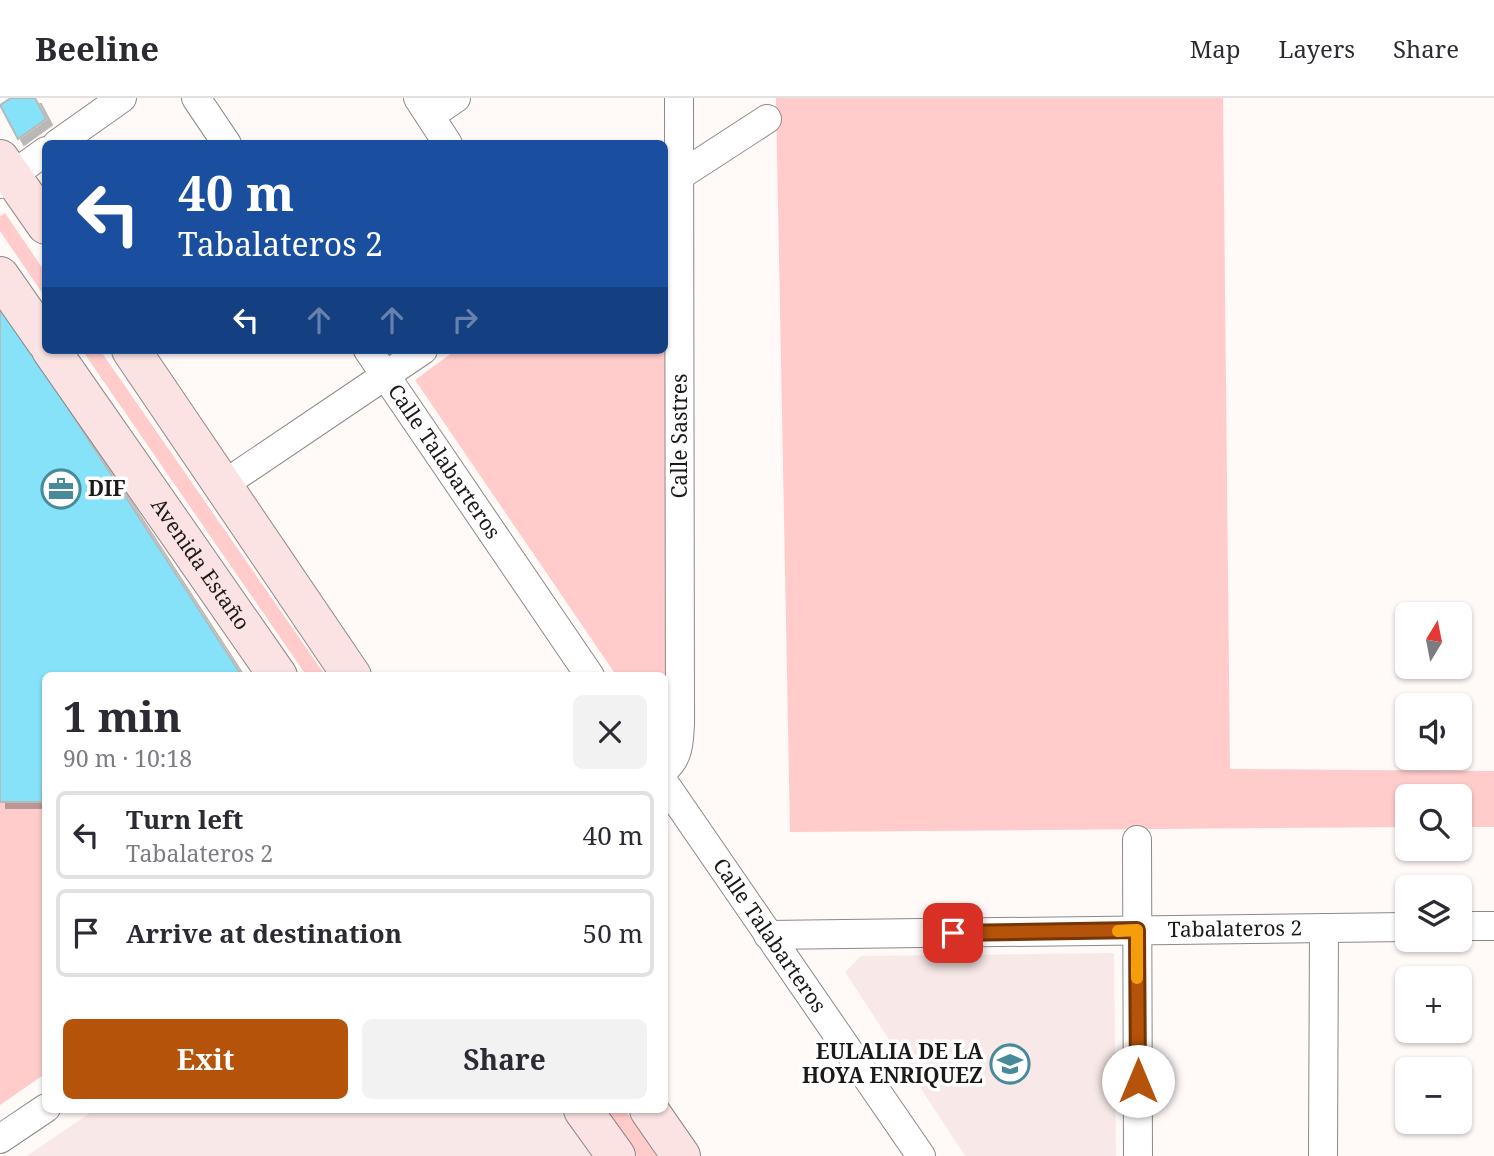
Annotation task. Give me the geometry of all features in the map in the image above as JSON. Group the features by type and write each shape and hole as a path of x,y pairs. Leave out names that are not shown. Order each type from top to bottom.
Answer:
{"main road":[{"path":"4,173 42,220"},
{"path":"0,276 42,336"},
{"name":"Avenida Estaño","path":"54,354 275,672"},
{"path":"134,354 349,672"},
{"path":"585,1113 616,1156"},
{"path":"651,1113 681,1156"}],"street":[{"path":"63,140 122,98"},
{"path":"197,98 224,140"},
{"path":"446,140 424,107 456,98"},
{"name":"Calle Sastres","path":"668,766 673,762 678,748 680,724 672,180 679,98"},
{"path":"672,180 767,119"},
{"path":"4,173 42,153"},
{"name":"Calle Talabarteros","path":"371,354 587,672"},
{"path":"223,485 417,354"},
{"name":"Calle Talabarteros","path":"668,788 921,1156"},
{"path":"1137,840 1138,1156"},
{"path":"1472,926 1494,926"},
{"name":"Tabalateros 2","path":"768,935 1395,927"},
{"path":"1323,1156 1324,928"},
{"path":"0,1139 42,1111"}],"shaded area":[{"path":"776,98 1223,98 1230,769 1494,771 1494,827 1472,827 1472,784 1395,784 1395,827 790,832"},
{"path":"5,213 42,268 42,293 0,231 0,216"},
{"path":"85,354 103,354 323,672 304,672"},
{"path":"451,354 666,354 665,672 614,672 415,380"},
{"path":"0,802 42,802 42,1076 0,1105"},
{"name":"EULALIA DE LA HOYA ENRIQUEZ","path":"1114,953 1116,1156 965,1156 845,972 861,956"},
{"path":"90,1113 561,1113 592,1156 27,1156"},
{"path":"607,1113 627,1113 657,1156 637,1156"}],"building":[{"path":"11,98 35,98 46,119 18,139 0,105"},
{"name":"DIF","path":"0,303 239,672 42,672 42,802 0,802"}],"slow traffic":[{"path":"1118,931 1137,930 1137,978"}],"place":[{"name":"DIF","path":"61,489"},
{"name":"EULALIA DE LA HOYA ENRIQUEZ","path":"1010,1064"}],"route":[{"path":"953,933 1137,930 1138,1081"}]}
